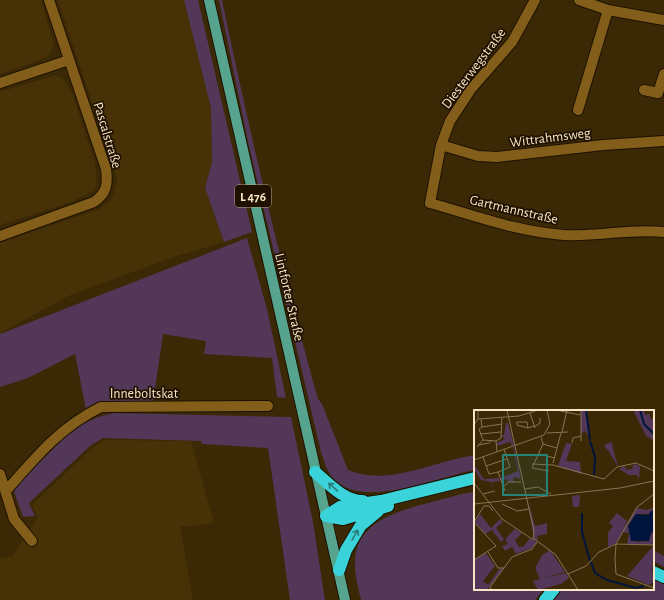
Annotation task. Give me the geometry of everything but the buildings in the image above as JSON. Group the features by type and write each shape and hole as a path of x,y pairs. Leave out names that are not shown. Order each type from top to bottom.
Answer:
{"highway":[{"path":"315,472 339,492 358,501 382,504 474,478"},
{"path":"326,516 340,507 382,504 474,484"},
{"path":"339,570 346,550 361,525 382,504"},
{"path":"654,572 664,577"},
{"path":"545,600 553,590"}],"main road":[{"name":"Lintforter Straße","path":"209,0 345,600"}],"street":[{"name":"Pascalstraße","path":"0,236 94,202 101,198 106,190 106,169 49,0"},
{"name":"Diesterwegstraße","path":"430,203 441,145 450,121 471,89 512,42 535,0"},
{"path":"579,0 608,10 664,20"},
{"path":"578,110 608,10"},
{"path":"0,83 69,60"},
{"path":"644,90 658,93 664,74"},
{"name":"Wittrahmsweg","path":"441,145 478,156 498,157 603,145 664,141"},
{"name":"Gartmannstraße","path":"430,203 528,230 562,235 612,234 648,230 664,232"},
{"name":"Inneboltskat","path":"6,491 64,430 82,416 101,407 268,406"},
{"path":"0,474 14,519 32,541"}],"shaded area":[{"path":"0,0 41,0 54,46 50,54 45,58 0,74"},
{"path":"58,0 184,0 211,108 212,162 205,188 224,242 174,257 70,295 0,333 0,243 100,209 111,200 117,184 116,174"},
{"path":"184,0 198,0 252,232 224,242 205,188 212,162 211,108"},
{"path":"219,0 222,0 267,200 304,349 318,399 322,404 348,470 379,476 411,471 474,455 474,470 400,489 380,492 361,492 345,487 332,477 325,465 321,452 248,142"},
{"path":"56,75 64,80 72,93 95,164 97,186 93,191 71,202 0,225 0,92"},
{"path":"247,238 267,309 286,398 277,397 272,358 204,354 206,341 163,334 153,403 110,403 94,406 86,410 75,354 28,378 0,387 0,334"},
{"path":"114,413 291,417 313,522 325,600 290,600 268,448 202,444 201,441 103,438 90,446 29,503 35,516 23,517 13,489 73,429 98,417"},
{"path":"104,440 191,441 214,523 180,527 193,600 0,600 0,558 12,557 38,517 32,505 90,450"},
{"path":"474,492 474,590 543,590 535,600 361,600 355,561 357,548 362,537 370,528 391,515 403,510"},
{"path":"654,551 664,556 664,567 654,562"},
{"path":"654,577 664,582 664,600 550,600 559,590 654,590"}]}
